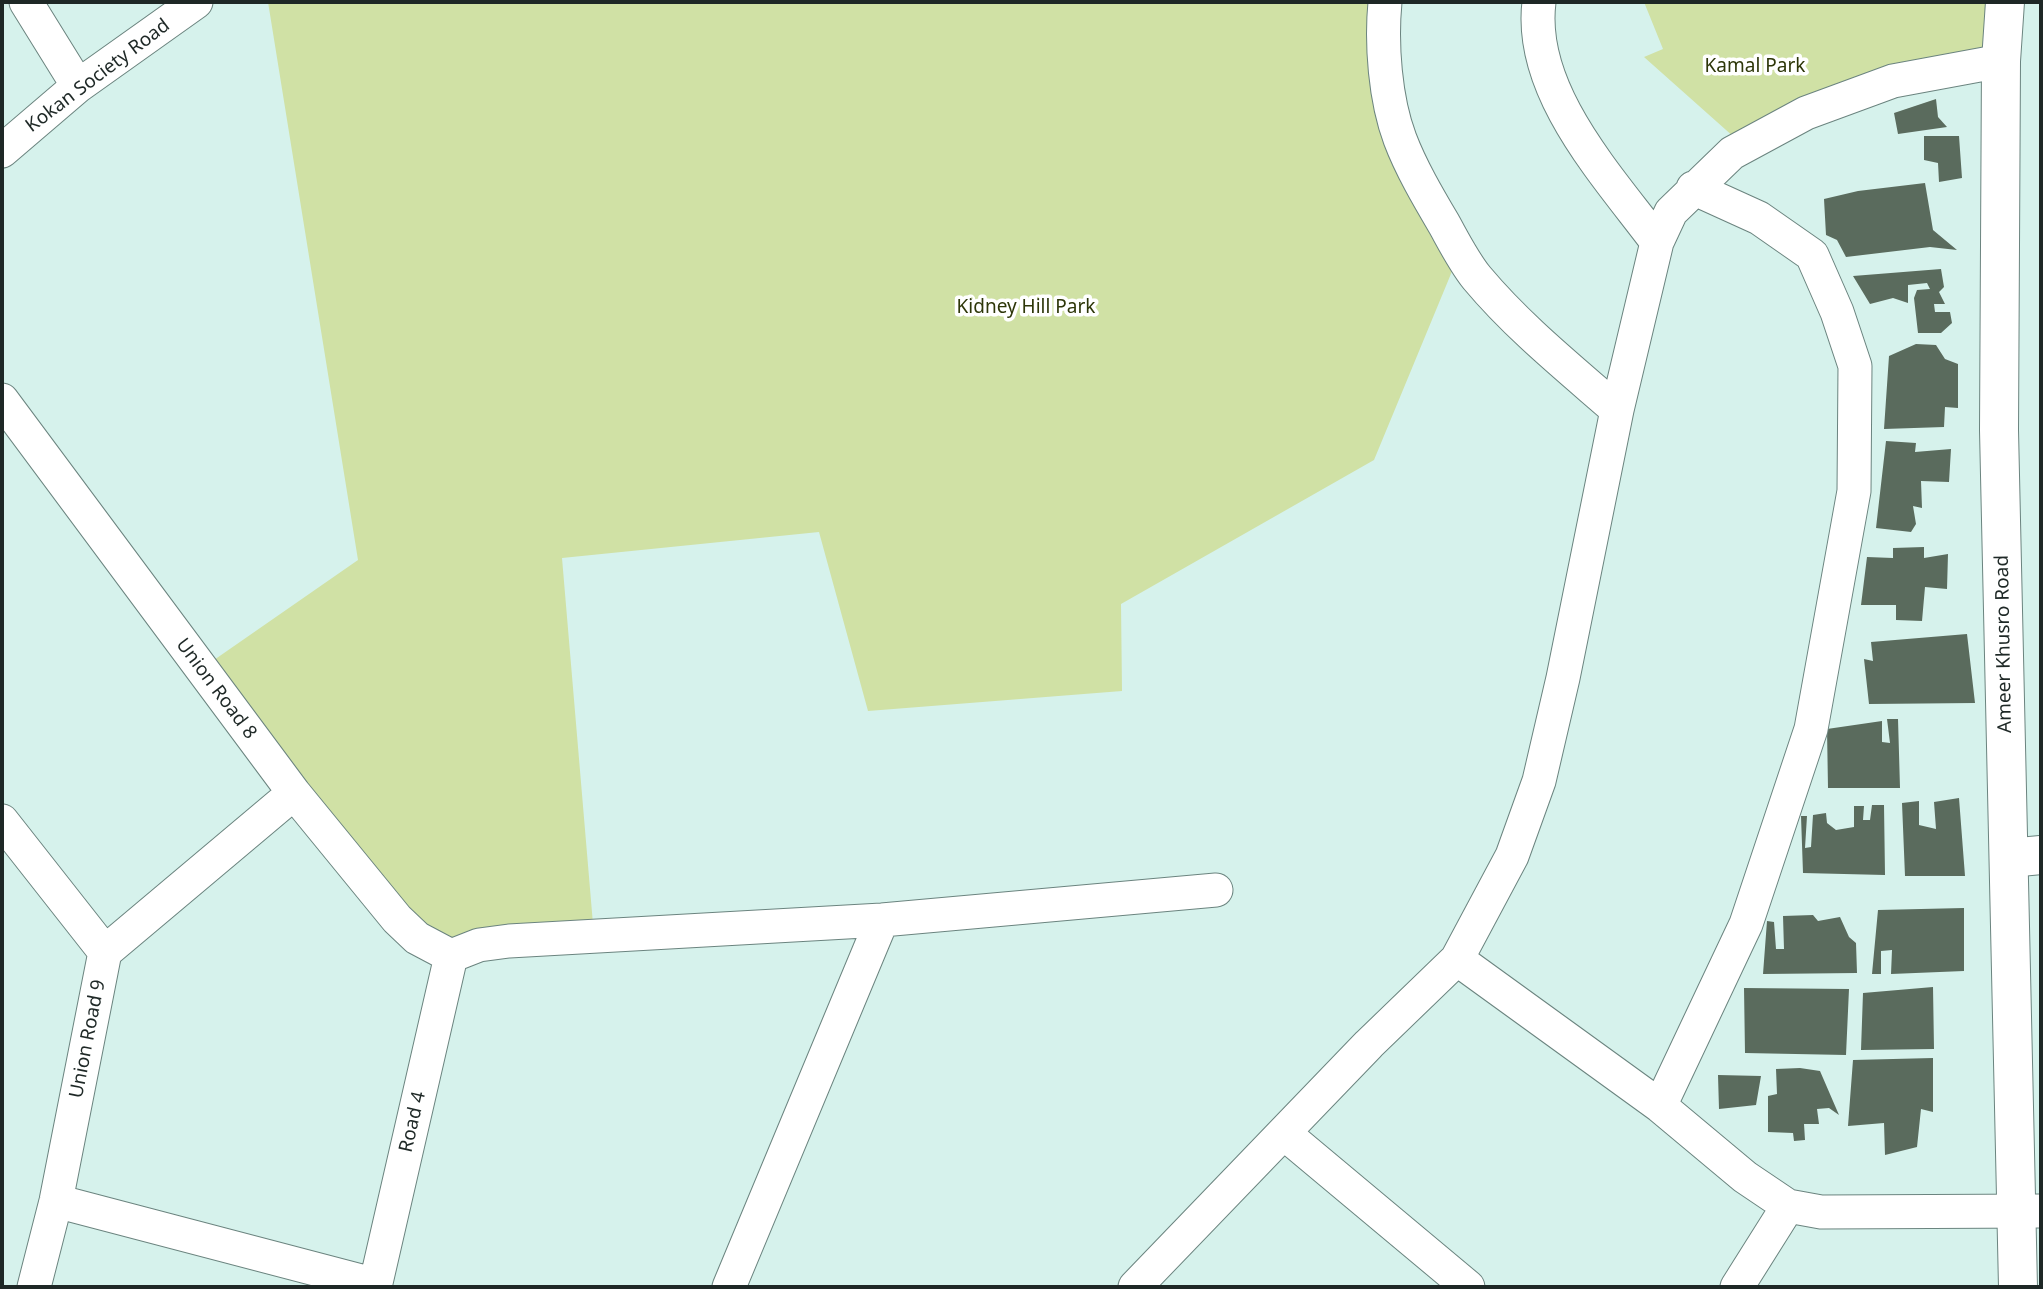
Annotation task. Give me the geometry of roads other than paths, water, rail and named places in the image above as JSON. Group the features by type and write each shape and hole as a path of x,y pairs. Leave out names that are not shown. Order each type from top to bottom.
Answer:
{"main road":[{"name":"Ameer Khusro Road","path":"2005,2 2001,61 1999,430 2025,856 2029,1212 2018,1287"}],"street":[{"path":"26,2 78,86"},
{"name":"Kokan Society Road","path":"2,151 78,86 196,2"},
{"path":"1385,2 1382,28 1386,78 1400,138 1426,194 1476,278 1540,343 1617,410"},
{"path":"1539,2 1536,25 1548,78 1581,140 1657,242"},
{"path":"1135,1287 1369,1044 1457,959 1512,856 1539,781 1563,678 1617,410 1657,242 1671,212 1732,153 1807,113 1893,82 2001,61"},
{"path":"1660,1106 1746,924 1811,729 1854,491 1855,366 1837,312 1812,255 1759,218 1693,188"},
{"name":"Union Road 8","path":"2,400 293,793 397,919 417,938 451,956"},
{"path":"105,952 293,793"},
{"name":"Union Road 9","path":"2,821 105,952 56,1201 34,1287"},
{"path":"451,956 480,945 509,941 882,920 1216,890"},
{"path":"729,1287 882,920"},
{"name":"Road 4","path":"376,1286 451,956"},
{"path":"1457,959 1660,1106 1745,1177 1788,1206 1821,1212 2029,1212"},
{"path":"1285,1134 1468,1287"},
{"path":"56,1201 376,1286"},
{"path":"1737,1287 1788,1206"}],"park label":[{"name":"Kamal Park","path":"1755,67"},
{"name":"Kidney Hill Park","path":"1026,308"}]}
